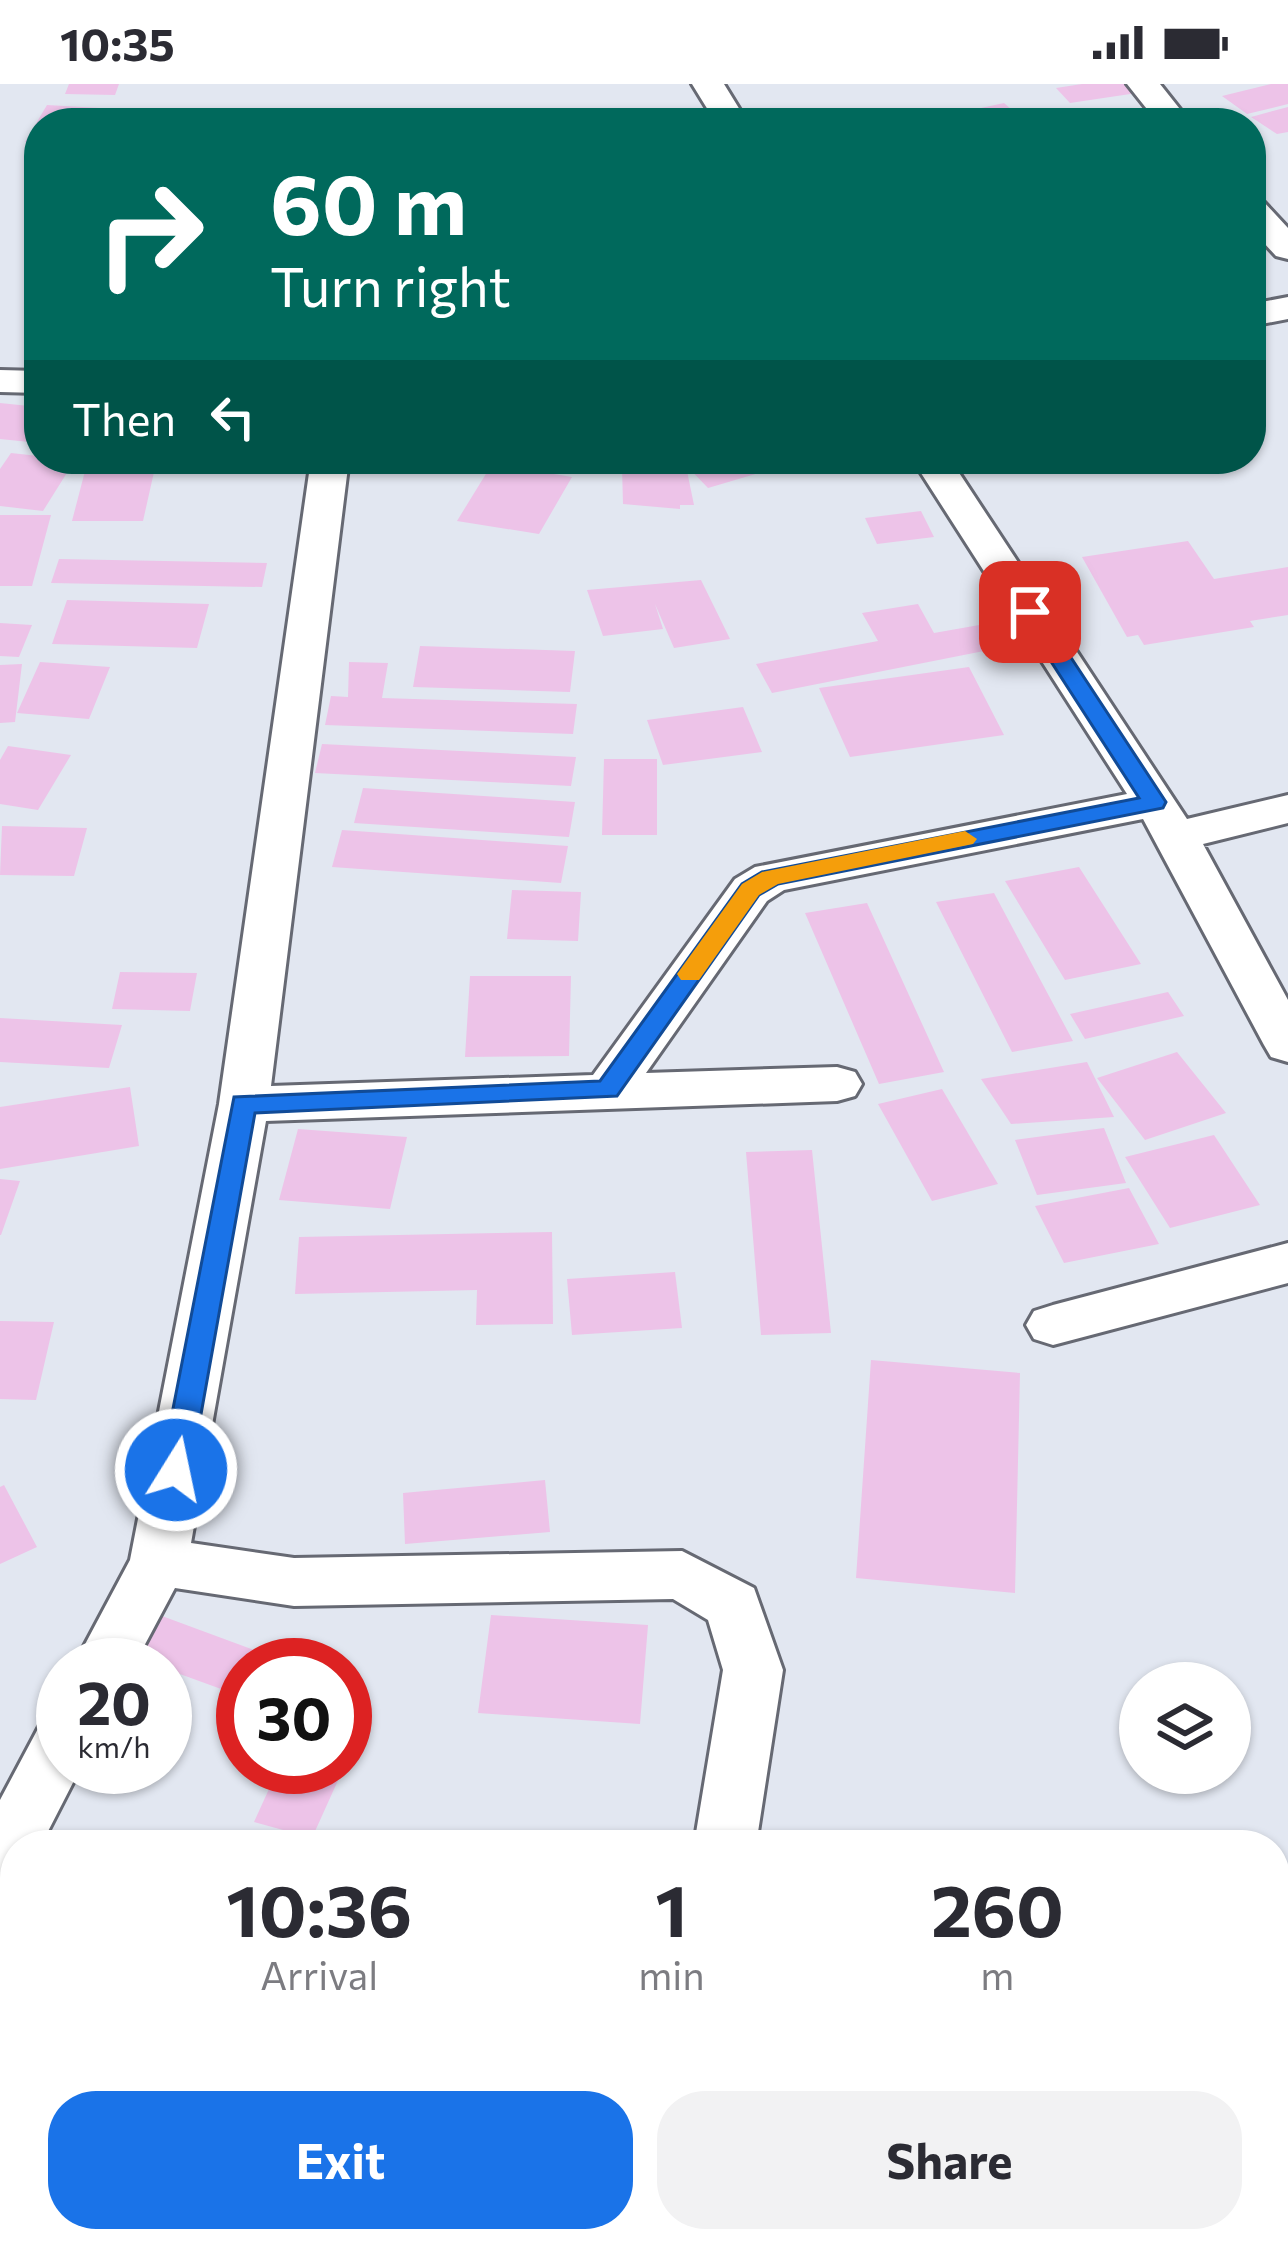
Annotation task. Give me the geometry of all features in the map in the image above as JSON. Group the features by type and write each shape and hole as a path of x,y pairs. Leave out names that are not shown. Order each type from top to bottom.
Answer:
{"street":[{"path":"1143,84 1163,108"},
{"path":"1266,225 1288,249"},
{"path":"118,1638 159,1562 244,1104 328,474"},
{"path":"941,474 1165,819 1288,1045"},
{"path":"608,1090 751,890 771,878 1165,819 1288,809"},
{"path":"244,1104 837,1084"},
{"path":"1053,1325 1288,1262"},
{"path":"159,1562 294,1582 682,1574 733,1605 753,1670 727,1830"},
{"path":"16,1830 36,1793"}],"building":[{"path":"69,84 119,84 115,95 65,94"},
{"path":"1128,84 1137,93 1070,103 1056,88"},
{"path":"1288,84 1288,104 1266,109 1239,108 1222,96"},
{"path":"1288,107 1288,132 1277,134 1266,127 1266,113"},
{"path":"0,403 24,405 24,441 0,439"},
{"path":"11,453 24,454 24,474 66,474 43,511 0,506 0,469"},
{"path":"84,474 154,474 143,521 72,521"},
{"path":"486,474 572,477 539,534 457,521"},
{"path":"622,474 688,474 694,505 680,505 680,509 623,504"},
{"path":"694,474 756,474 708,488"},
{"path":"921,511 934,537 877,544 865,518"},
{"path":"0,515 51,515 32,586 0,586"},
{"path":"1188,541 1214,579 1288,567 1288,615 1250,621 1254,627 1144,645 1138,635 1127,637 1082,557"},
{"path":"59,559 267,563 262,587 51,583"},
{"path":"701,580 730,639 674,648 655,604 663,629 603,636 587,590"},
{"path":"67,600 209,604 197,648 52,644"},
{"path":"918,604 934,633 985,624 999,648 772,693 756,664 878,641 862,613"},
{"path":"0,623 32,625 19,657 0,656"},
{"path":"420,646 575,651 570,692 413,687"},
{"path":"40,662 110,667 89,719 17,713"},
{"path":"349,662 388,663 382,698 577,704 573,734 325,725 331,696 348,697"},
{"path":"22,664 15,722 0,723 0,665"},
{"path":"969,667 1004,735 850,757 819,688"},
{"path":"743,707 762,752 663,765 647,720"},
{"path":"322,744 576,757 571,786 315,773"},
{"path":"8,746 71,755 38,810 0,804 0,760"},
{"path":"604,759 657,759 657,835 602,835"},
{"path":"363,788 575,802 569,837 354,823"},
{"path":"2,826 87,828 74,876 0,875"},
{"path":"342,830 568,846 561,883 332,867"},
{"path":"1079,867 1141,964 1065,980 1005,881"},
{"path":"512,890 581,892 578,941 507,939"},
{"path":"994,893 1073,1041 1012,1052 936,902"},
{"path":"867,903 944,1072 879,1084 805,913"},
{"path":"120,972 197,973 190,1011 112,1009"},
{"path":"470,976 571,976 569,1056 465,1057"},
{"path":"1168,992 1184,1016 1085,1039 1070,1014"},
{"path":"0,1018 122,1025 109,1068 0,1062"},
{"path":"1177,1052 1226,1113 1145,1140 1097,1078"},
{"path":"1087,1062 1114,1117 1011,1124 981,1079"},
{"path":"130,1087 139,1146 0,1169 0,1107"},
{"path":"942,1089 998,1184 932,1201 878,1104"},
{"path":"1104,1128 1126,1183 1037,1195 1015,1140"},
{"path":"298,1129 407,1137 390,1209 279,1200"},
{"path":"1214,1135 1260,1205 1170,1228 1125,1157"},
{"path":"812,1150 831,1333 761,1335 746,1152"},
{"path":"0,1179 20,1181 1,1235 0,1235"},
{"path":"1129,1188 1159,1244 1064,1263 1035,1206"},
{"path":"552,1232 553,1324 476,1325 477,1290 295,1294 299,1237"},
{"path":"675,1272 682,1328 572,1335 567,1279"},
{"path":"0,1321 54,1322 36,1400 0,1399"},
{"path":"871,1360 1020,1373 1015,1593 856,1578"},
{"path":"545,1480 550,1532 405,1544 403,1493"},
{"path":"4,1485 37,1547 0,1564 0,1487"},
{"path":"491,1615 648,1625 640,1724 478,1713"},
{"path":"162,1616 222,1638 216,1638 216,1687 192,1678 192,1638 148,1638"},
{"path":"267,1794 332,1794 316,1830 283,1830 254,1822"}],"slow traffic":[{"path":"690,974 751,890 771,878 965,839"}],"route":[{"path":"176,1470 244,1104 608,1090 751,890 771,878 1154,802 1030,612"}]}
